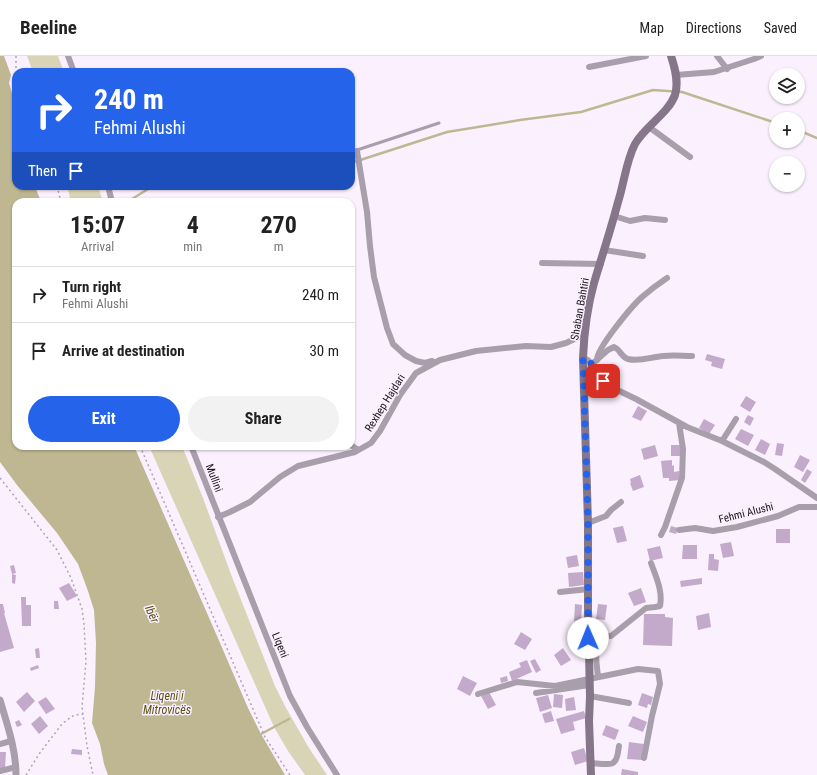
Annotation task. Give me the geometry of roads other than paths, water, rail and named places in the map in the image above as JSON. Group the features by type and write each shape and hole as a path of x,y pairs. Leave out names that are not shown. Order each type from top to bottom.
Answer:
{"main road":[{"name":"Shaban Bahtiri","path":"591,775 589,721 588,523 583,358 585,334 594,284 635,144 672,102 676,90 676,75 671,56"}],"street":[{"path":"68,56 72,68"},
{"path":"589,67 646,56"},
{"path":"717,56 727,69"},
{"path":"676,75 714,72 727,69 761,56"},
{"path":"649,127 690,157"},
{"name":"Rexhep Hajdari","path":"355,157 367,212 374,277 387,328 393,344 405,355 416,361 425,363 476,351 526,346 551,346 566,342 585,334"},
{"path":"614,216 630,220 645,218 666,220"},
{"path":"604,250 643,256"},
{"name":"Shaban Bahtiri","path":"542,263 601,264"},
{"path":"594,362 600,348 628,312 649,291 667,278"},
{"path":"594,362 614,347 618,348 625,358 632,360 645,360 663,356 692,356"},
{"path":"583,358 594,362 603,381 609,386 679,423 744,452 775,469 817,498"},
{"name":"Rexhep Hajdari","path":"218,517 250,502 280,477 298,466 341,456 358,450 371,443 380,431 400,395 416,372 440,360"},
{"path":"722,441 736,419"},
{"path":"661,535 682,478 683,449 679,423"},
{"name":"Mullini","path":"193,450 218,517"},
{"path":"588,523 606,516 611,510 622,502"},
{"name":"Fehmi Alushi","path":"679,530 695,528 713,531 737,527 778,516 799,507 817,507"},
{"name":"Liqeni","path":"218,517 290,696 307,727 337,775"},
{"path":"598,677 595,652 600,640 605,636 611,636 646,608 655,608 660,606 661,601 659,586 651,563"},
{"path":"560,592 588,589"},
{"path":"536,693 589,682 598,677 638,669 658,671 660,684 644,758"},
{"path":"478,694 517,682 555,686 589,682"},
{"path":"590,696 629,703"},
{"path":"1,705 11,741 16,775"},
{"path":"0,744 11,741"},
{"path":"591,763 611,764 617,756 619,746"},
{"path":"0,771 16,767"}],"lane":[{"path":"355,152 439,123"}],"water":[{"name":"Liqeni i Mitrovicës","path":"0,56 4,56 11,75 9,83 12,94 12,190 36,190 40,198 12,198 12,450 136,450 248,708 285,775 108,775 100,744 92,723 96,643 94,610 88,591 78,564 57,533 0,462"}],"waterway":[{"path":"355,162 447,132 581,112 653,90 682,92 769,121"},
{"path":"805,133 817,138"},
{"path":"134,198 146,190"},
{"path":"261,734 289,719"}],"water label":[{"name":"Ibër","path":"152,614"}]}
